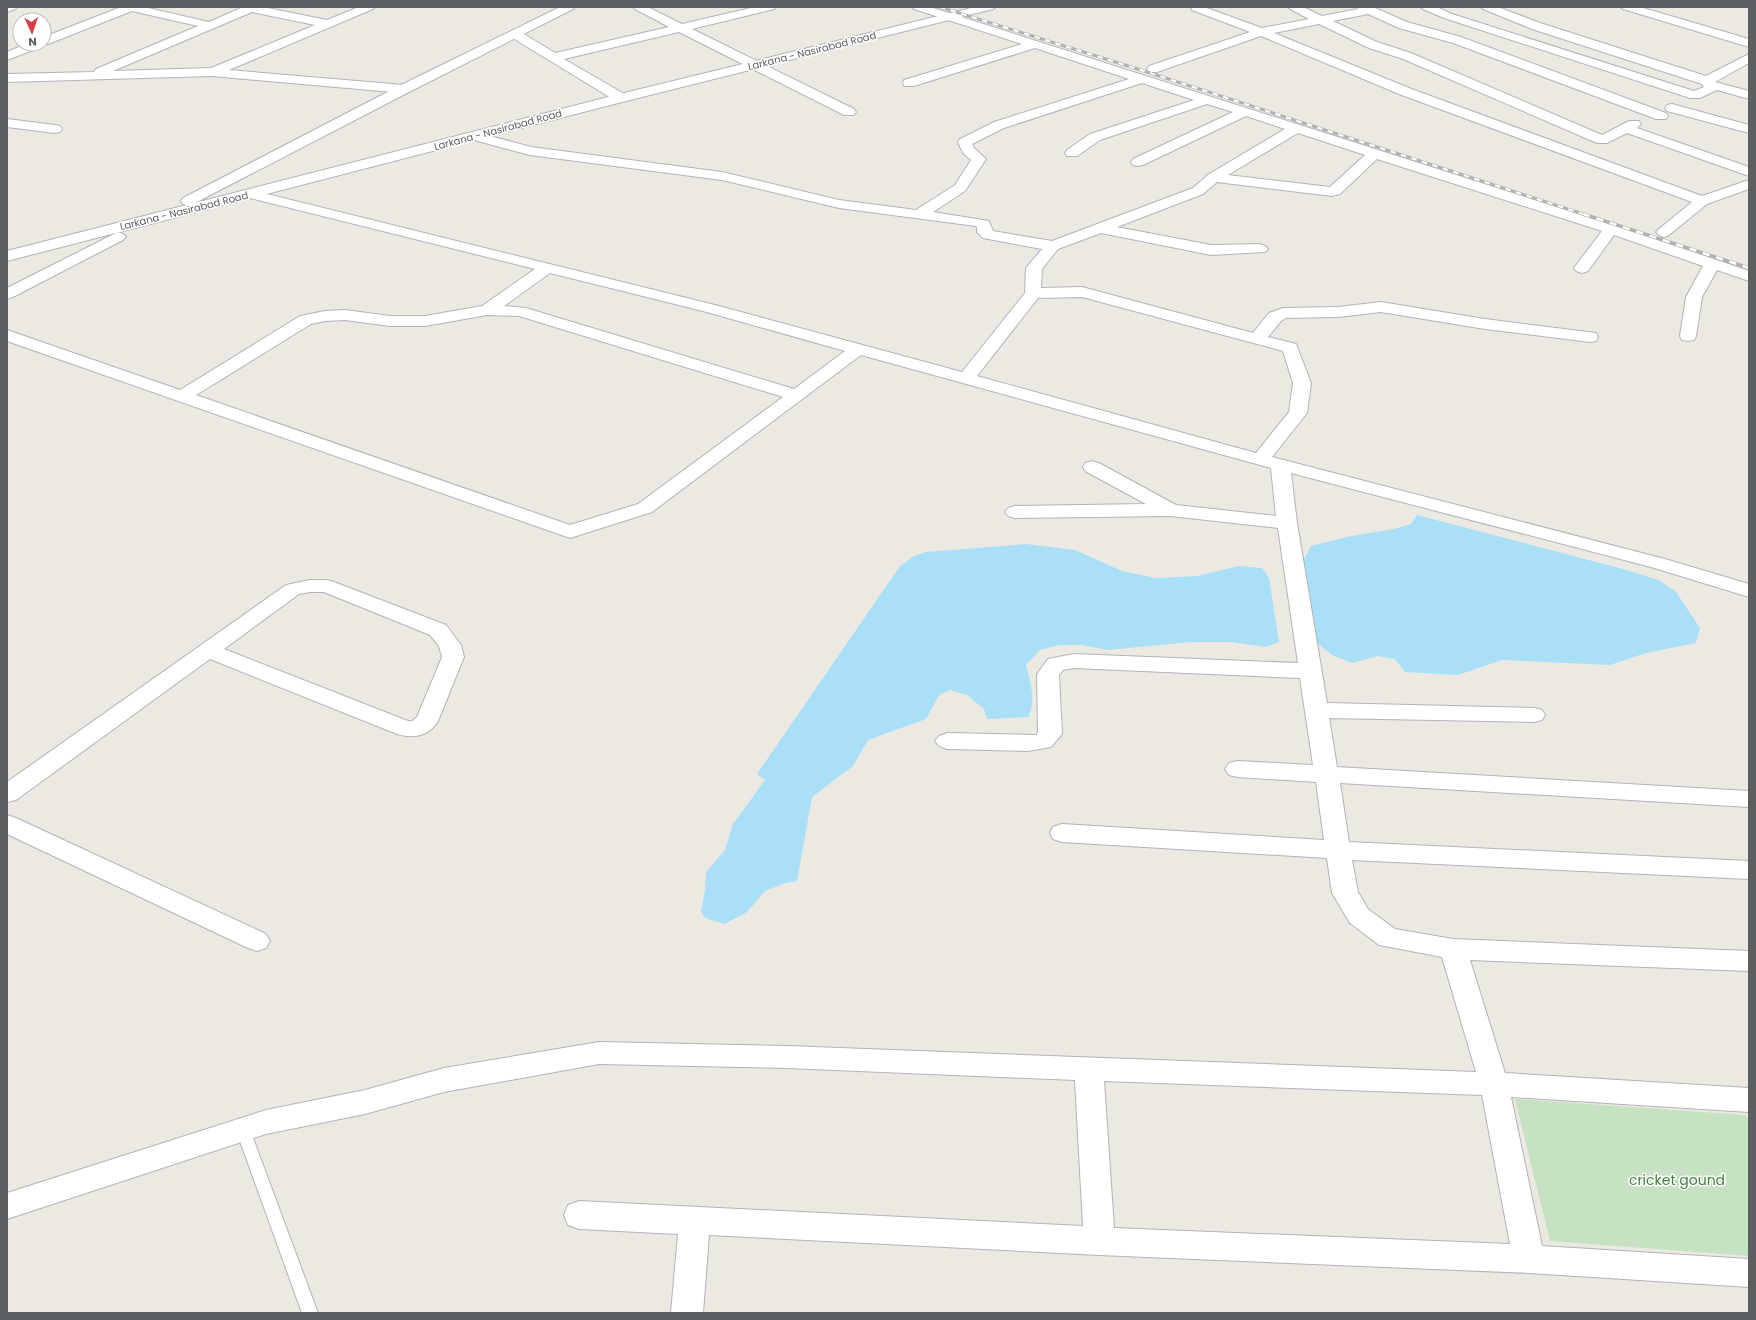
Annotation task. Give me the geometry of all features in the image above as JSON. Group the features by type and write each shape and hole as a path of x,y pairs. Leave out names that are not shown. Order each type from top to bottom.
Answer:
{"street":[{"path":"7,9 11,7"},
{"path":"52,38 130,7 208,25"},
{"path":"212,72 369,7"},
{"path":"7,294 153,220 404,89 569,7"},
{"path":"639,7 849,112"},
{"path":"555,57 770,7"},
{"path":"918,7 948,18 1244,112 1298,119 1375,153 1611,229 1749,276"},
{"name":"Larkana - Nasirabad Road","path":"7,256 153,220 621,98 989,7"},
{"path":"1294,7 1373,45 1407,56 1602,140 1630,126 1749,172"},
{"path":"1426,7 1448,16 1695,95 1712,88 1708,82"},
{"path":"1487,7 1536,26 1749,95"},
{"path":"1627,7 1749,43"},
{"path":"89,76 208,25 252,8 327,24"},
{"path":"1196,8 1261,32 1411,94 1702,201"},
{"path":"1153,69 1261,32 1321,20 1366,8 1403,25 1457,40 1661,116"},
{"path":"1015,24 1243,97"},
{"path":"515,34 621,98"},
{"path":"909,83 1034,45"},
{"path":"7,56 17,52"},
{"path":"1708,82 1749,58"},
{"path":"7,78 212,72 404,89"},
{"path":"920,214 960,188 979,159 968,150 965,142 999,125 1141,79"},
{"path":"1072,153 1094,137 1205,100"},
{"path":"1672,108 1749,129"},
{"path":"1138,162 1244,112"},
{"path":"966,378 1022,304 1033,293 1034,268 1053,246 1198,191 1214,177 1298,119"},
{"path":"7,123 55,129"},
{"path":"475,136 530,151 722,176 839,204 976,222 984,224 984,232 988,234 1053,246"},
{"path":"1214,177 1332,192 1335,191 1375,153"},
{"path":"1664,232 1702,201 1749,184"},
{"path":"251,194 709,308 1270,462 1658,563 1749,591"},
{"path":"1649,227 1678,237"},
{"path":"1099,228 1211,250 1260,248"},
{"path":"1582,268 1611,229"},
{"path":"1688,336 1694,297 1712,264"},
{"path":"488,310 547,268"},
{"path":"1033,293 1082,292 1290,348 1302,383 1298,413 1270,462 1287,523 1345,893 1359,916 1388,938 1453,949 1749,961"},
{"path":"1257,339 1275,317 1284,313 1338,312 1381,307 1485,324 1590,337"},
{"path":"182,396 306,320 325,316 345,315 390,321 425,321 488,310 520,311 796,395"},
{"path":"7,335 570,532 645,508 858,349"},
{"path":"1092,467 1170,510"},
{"path":"1015,512 1170,510 1287,523"},
{"path":"7,794 208,650 294,589 310,586 327,586 438,630 450,645 453,657 427,722 417,729 405,729 208,650"},
{"path":"947,740 1028,743 1044,742 1050,734 1048,674 1056,664 1074,661 1310,671"},
{"path":"1316,710 1534,715"},
{"path":"1236,769 1749,799"},
{"path":"7,824 257,941"},
{"path":"1062,833 1339,850 1749,870"},
{"path":"1453,949 1494,1084 1529,1259"},
{"path":"7,1206 266,1122 365,1102 444,1080 599,1053 787,1057 1494,1084 1749,1100"},
{"path":"1089,1069 1099,1242"},
{"path":"579,1215 1099,1242 1529,1259 1749,1273"},
{"path":"687,1313 695,1220"}],"lane":[{"path":"243,1130 310,1313"}],"green space":[{"name":"cricket gound","path":"1515,1099 1746,1115 1749,1123 1749,1256 1550,1241"}],"water":[{"path":"1417,515 1623,569 1659,580 1676,592 1700,628 1696,643 1646,653 1610,665 1502,660 1458,675 1405,672 1395,659 1378,656 1352,663 1332,655 1316,642 1302,563 1311,546 1351,536 1394,529 1411,524"},
{"path":"1026,544 1075,550 1122,571 1156,578 1197,576 1239,566 1262,568 1269,578 1279,642 1266,647 1231,642 1191,642 1108,650 1081,645 1059,645 1040,650 1026,665 1031,685 1032,698 1031,711 1028,717 987,719 984,709 967,695 950,690 939,695 926,719 868,740 853,766 812,797 797,881 785,883 765,891 747,912 724,924 705,918 701,911 705,890 706,872 725,850 733,824 765,780 757,774 900,566 914,556 926,552"}],"railway":[{"path":"940,7 1144,71 1586,215"},
{"path":"1583,214 1749,268"}]}
